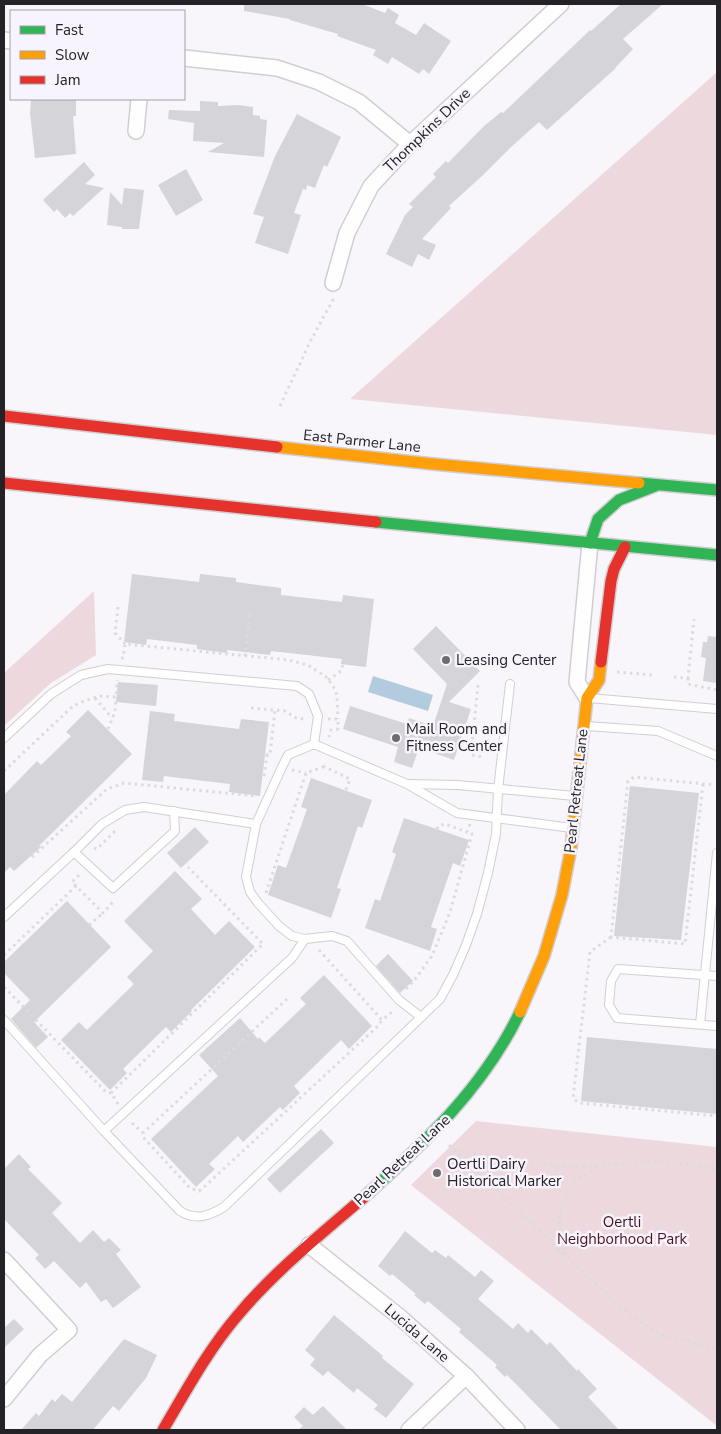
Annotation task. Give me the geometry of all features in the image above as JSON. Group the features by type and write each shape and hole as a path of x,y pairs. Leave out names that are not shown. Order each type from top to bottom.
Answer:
{"main road":[{"name":"East Parmer Lane","path":"4,416 433,464 717,490"},
{"path":"4,483 289,514 717,556"},
{"path":"590,543 598,519 619,500 659,484"},
{"name":"Pearl Retreat Lane","path":"163,1430 206,1359 247,1304 309,1245 426,1141 467,1095 504,1041 534,980 546,949 563,890 587,698 599,680 611,581 614,569 625,546"}],"street":[{"name":"Thompkins Drive","path":"332,282 347,233 371,186 410,144 561,4"},
{"path":"185,58 277,68 319,82 359,102 410,144"},
{"path":"136,131 139,100"},
{"name":"Pearl Retreat Lane","path":"587,698 577,682 590,543"},
{"name":"Lucida Lane","path":"309,1245 400,1318 466,1376 517,1430"},
{"path":"4,1260 69,1330 40,1355 4,1398"},
{"path":"409,1430 466,1376"}],"lane":[{"path":"4,738 51,694 81,675 108,669 297,686 309,694 318,716 314,744"},
{"path":"4,1020 104,1131 180,1211 194,1217 212,1214 224,1207 440,999 466,944 477,914 488,873 496,834 498,790 510,684"},
{"path":"587,698 717,709"},
{"path":"584,726 658,731 717,756"},
{"path":"421,1017 400,1000 347,940 332,936 306,939 292,936 279,926 250,892 246,877 256,824 288,756 314,744 407,784 457,814 572,828"},
{"path":"407,784 458,785 576,796"},
{"path":"4,917 102,824 125,810 144,807 256,824"},
{"path":"74,852 113,888 175,831 174,811"},
{"path":"700,1024 717,853"},
{"path":"104,1131 292,958 306,939"},
{"path":"717,976 618,969 611,981 609,1005 617,1018 717,1026"}],"path":[{"path":"280,406 310,342 341,285 332,282"},
{"path":"118,607 115,633 125,644 289,660 308,665 326,677 337,695 338,729 331,730 329,737"},
{"path":"245,656 250,612"},
{"path":"694,619 688,684 717,690"},
{"path":"120,658 123,658 125,644"},
{"path":"328,680 341,670 343,664"},
{"path":"612,672 653,675"},
{"path":"674,677 688,678"},
{"path":"108,729 115,712 117,680"},
{"path":"478,685 471,756 484,757"},
{"path":"4,771 73,706 94,697 116,697"},
{"path":"94,697 112,718"},
{"path":"251,708 285,711 296,718 304,719"},
{"path":"263,780 266,755 270,755 275,710"},
{"path":"327,719 338,719"},
{"path":"292,770 306,773 324,765 350,779 346,790"},
{"path":"266,894 306,773"},
{"path":"611,937 628,781 634,777 715,785"},
{"path":"702,784 685,944 611,937 590,952 573,1098 579,1103 717,1116"},
{"path":"241,795 261,796"},
{"path":"467,832 470,822 477,823"},
{"path":"406,990 432,956 450,912 472,834 444,824 438,826 438,829"},
{"path":"94,848 97,849 118,829"},
{"path":"4,987 107,1094 111,1093 263,944 188,867"},
{"path":"80,874 72,882 103,913"},
{"path":"4,955 76,886"},
{"path":"89,925 113,902"},
{"path":"319,950 382,1020"},
{"path":"143,1133 287,1000"},
{"path":"132,1123 143,1133 143,1137 190,1188 199,1190 393,1011"},
{"path":"111,1093 119,1105"},
{"path":"448,1145 621,1308 644,1325 663,1335 717,1349"},
{"path":"453,1150 513,1162 572,1167 656,1161 717,1169"},
{"path":"566,1256 559,1225 562,1204 574,1181 603,1164"}],"green space":[{"path":"717,72 717,435 350,399"},
{"path":"94,591 96,655 51,683 4,726 4,673"},
{"name":"Oertli Neighborhood Park","path":"476,1121 717,1147 717,1426 411,1185"}],"water":[{"path":"373,676 433,695 428,711 368,692"}],"building":[{"path":"244,4 362,4 385,13 388,8 399,15 395,23 416,35 424,23 451,41 429,74 423,69 419,74 392,57 388,64 373,55 376,50 337,36 338,34 290,19 244,11"},
{"path":"621,4 663,4 623,39 633,49 616,68 547,130 539,122 449,206 451,208 422,239 436,245 429,260 418,254 412,267 386,254 405,215 413,207 409,204 436,177 433,174 446,161 448,163 483,127 501,112 503,113 590,30"},
{"path":"31,100 76,100 76,116 73,116 76,154 35,158 30,113"},
{"path":"200,101 218,102 218,106 238,105 253,107 253,115 267,120 264,157 208,152 224,143 193,141 194,123 168,119 169,110 200,111"},
{"path":"297,114 341,137 327,167 324,165 315,188 307,185 306,190 303,189 294,213 301,215 288,254 255,243 264,217 253,214 275,156"},
{"path":"84,162 95,175 85,184 104,188 73,216 70,213 65,218 57,209 54,212 43,200"},
{"path":"186,169 203,200 176,216 158,185"},
{"path":"124,188 144,190 139,229 122,229 122,227 107,225 110,192 122,205"},
{"path":"132,574 199,582 200,574 236,578 236,582 281,588 281,595 342,602 343,595 374,599 366,667 341,664 342,659 271,651 270,655 227,650 227,653 197,649 197,645 147,639 146,645 124,642"},
{"path":"436,626 480,671 449,702 471,709 454,760 419,748 412,768 394,762 398,747 343,729 350,706 407,724 409,718 433,726 447,684 413,649"},
{"path":"708,636 717,637 717,683 703,681 706,658 701,657 703,642 707,642"},
{"path":"118,682 158,685 156,706 116,702"},
{"path":"88,710 132,754 39,846 41,847 14,871 10,867 4,873 4,795 37,761 41,765 71,736 66,732"},
{"path":"150,711 175,714 174,721 239,729 241,719 269,722 260,796 229,792 230,784 164,776 163,782 142,780"},
{"path":"311,778 372,800 362,828 358,826 337,888 341,889 331,918 268,895 278,865 286,868 307,809 301,807"},
{"path":"630,786 699,793 681,940 614,936"},
{"path":"404,818 469,840 460,866 453,863 431,927 437,929 430,951 365,928 375,899 380,901 396,854 392,852"},
{"path":"195,827 209,842 181,868 167,853"},
{"path":"175,871 202,899 191,909 215,935 229,921 255,947 171,1032 166,1027 123,1069 127,1073 110,1090 61,1040 79,1022 87,1030 134,984 127,977 153,951 124,921"},
{"path":"67,901 111,947 34,1022 48,1037 36,1048 11,1019 30,1000 4,973 4,962"},
{"path":"388,954 413,981 400,993 376,966"},
{"path":"324,975 372,1026 349,1049 341,1040 294,1086 300,1093 283,1110 280,1107 243,1142 238,1136 209,1164 215,1169 196,1187 151,1139 218,1076 199,1055 240,1018 258,1039 259,1037 265,1043 306,1004 300,998"},
{"path":"587,1037 717,1049 717,1114 581,1101"},
{"path":"321,1129 334,1143 280,1193 267,1179"},
{"path":"19,1154 31,1167 28,1169 62,1203 52,1213 80,1243 93,1230 104,1242 109,1238 121,1250 116,1254 141,1287 113,1308 106,1299 101,1302 86,1282 80,1288 54,1261 45,1269 35,1258 39,1255 4,1219 4,1169"},
{"path":"405,1231 432,1253 435,1250 446,1258 448,1255 475,1277 481,1270 494,1281 478,1299 513,1329 518,1323 528,1333 531,1329 547,1345 550,1342 597,1389 588,1397 619,1430 561,1430 507,1375 505,1377 495,1367 497,1365 459,1332 461,1329 428,1301 425,1304 392,1274 390,1276 378,1266"},
{"path":"334,1315 414,1384 386,1418 374,1409 378,1405 357,1388 354,1393 328,1371 323,1376 310,1365 315,1359 305,1350"},
{"path":"14,1319 24,1329 4,1348 4,1328"},
{"path":"124,1339 157,1355 146,1378 119,1411 113,1406 93,1430 21,1430 36,1413 39,1416 52,1399 55,1402 62,1394 72,1402"},
{"path":"323,1406 347,1430 298,1430 303,1426 294,1417 304,1407 313,1415"}],"traffic: fast":[{"path":"639,483 717,490"},
{"path":"590,543 598,519 619,500 655,486"},
{"path":"376,522 717,555"},
{"path":"363,1198 408,1157 471,1090 489,1065 520,1012"}],"traffic: slow":[{"path":"277,447 639,483"},
{"path":"520,1012 544,956 562,895 571,848 587,698 599,680 601,662"}],"traffic: jam":[{"path":"4,416 277,447"},
{"path":"4,483 376,522"},
{"path":"601,662 611,581 614,569 625,547"},
{"path":"163,1430 207,1356 238,1315 282,1268 363,1198"}],"place":[{"name":"Leasing Center","path":"446,660"},
{"name":"Mail Room and Fitness Center","path":"396,738"},
{"name":"Oertli Dairy Historical Marker","path":"437,1173"}]}
